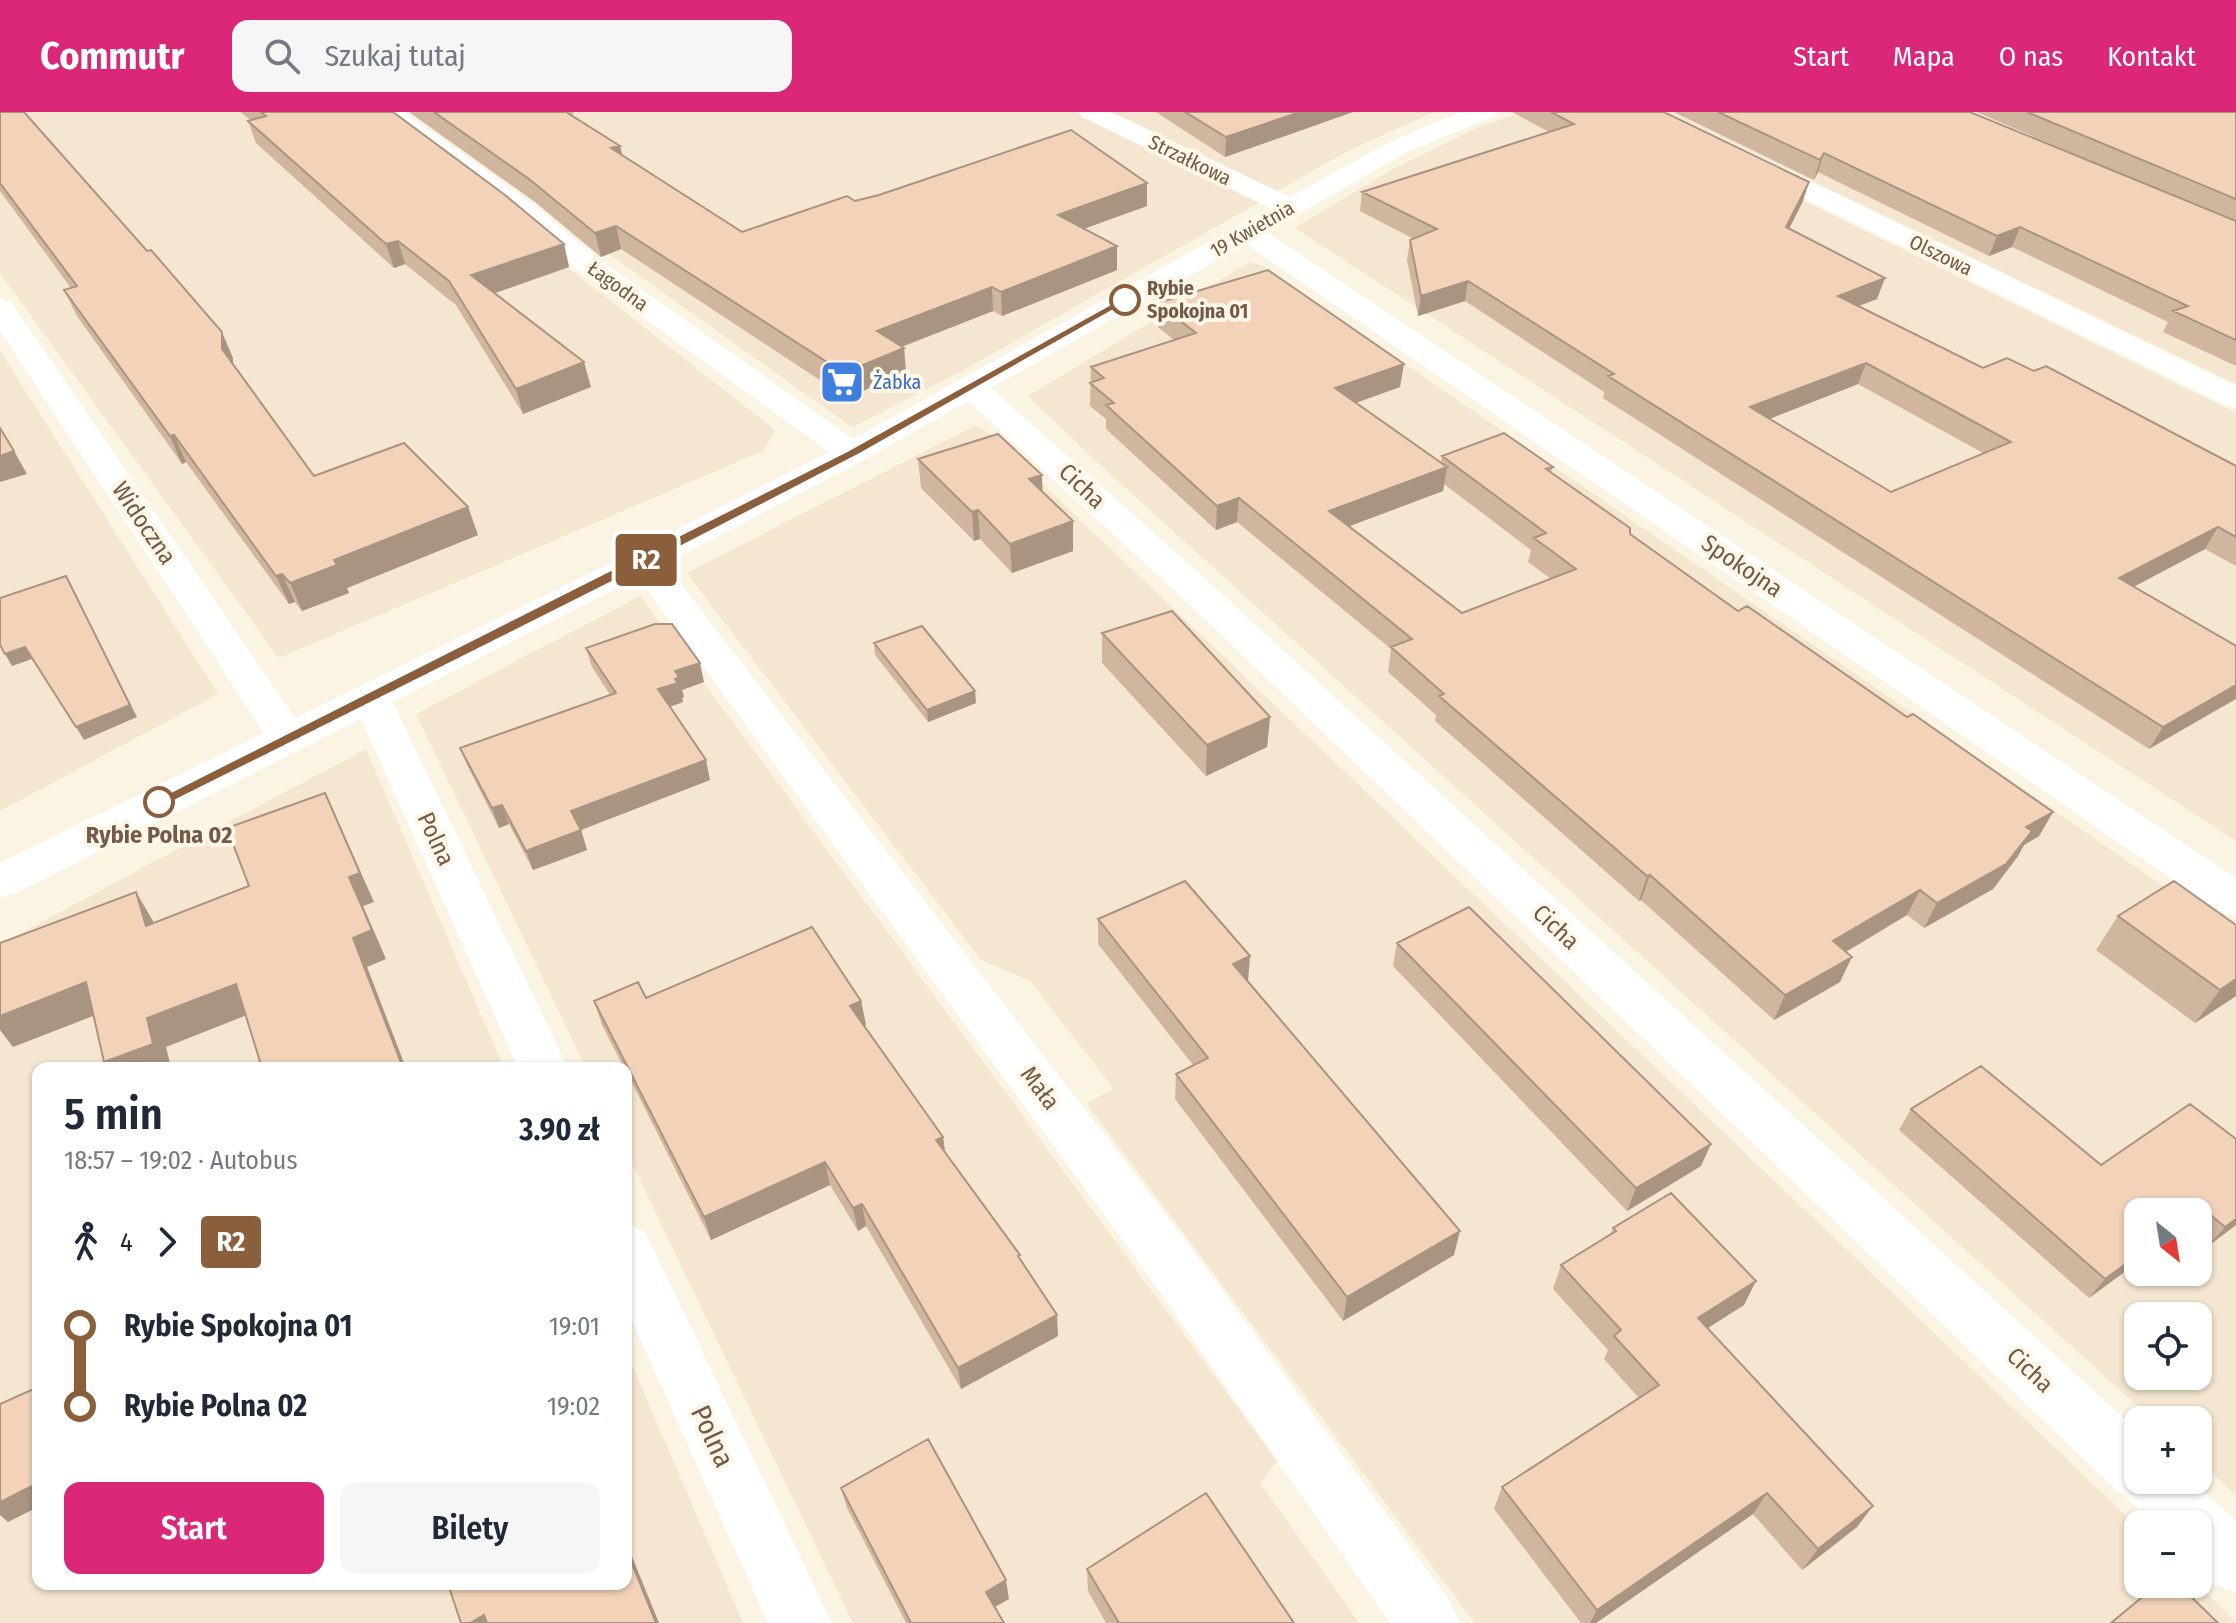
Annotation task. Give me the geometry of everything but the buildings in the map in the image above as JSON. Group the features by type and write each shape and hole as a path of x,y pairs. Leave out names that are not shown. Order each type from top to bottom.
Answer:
{"street":[{"name":"Łagodna","path":"388,112 523,210 586,263 852,453"},
{"name":"Strzałkowa","path":"1091,112 1290,207"},
{"name":"19 Kwietnia","path":"0,882 638,564 852,453 1400,146 1484,112"},
{"name":"Olszowa","path":"1647,112 2236,398"},
{"name":"Spokojna","path":"1248,232 2236,900"},
{"name":"Widoczna","path":"0,308 288,738"},
{"name":"Cicha","path":"971,387 1187,582 2124,1458"},
{"name":"Mała","path":"638,564 658,579 1158,1245 1428,1623"},
{"name":"Polna","path":"371,697 540,1062"},
{"name":"Polna","path":"632,1261 800,1623"},
{"path":"2163,1494 2180,1510"},
{"path":"2212,1540 2236,1562"}],"shaded area":[{"path":"0,112 370,112 775,430 763,451 279,658 0,273"},
{"path":"409,112 1076,112 1259,200 962,371 852,427"},
{"path":"1102,112 1434,112 1350,150 1275,192"},
{"path":"1523,112 1623,112 2236,413 2236,841 1295,228 1393,169 1479,127"},
{"path":"1668,112 1921,112 2236,246 2236,384"},
{"path":"1250,262 1261,265 2236,936 2236,1495 2212,1473 2212,1406 2138,1406 1028,396"},
{"path":"0,351 218,694 0,811"},
{"path":"976,425 990,434 2124,1514 2124,1598 2212,1598 2236,1623 1475,1623 1087,1104 1113,1088 1030,981 981,960 687,573"},
{"path":"640,596 1277,1461 1260,1483 1359,1623 853,1623 632,1163 632,1062 583,1062 416,714"},
{"path":"366,749 501,1062 32,1062 32,1590 632,1590 632,1365 743,1623 0,1623 0,944"}],"bus line":[{"name":"R2","path":"159,802 852,453 1125,300"}],"place":[{"name":"Rybie Spokojna 01","path":"1125,300"},
{"name":"Żabka","path":"842,382"},
{"name":"Rybie Polna 02","path":"159,802"}]}
